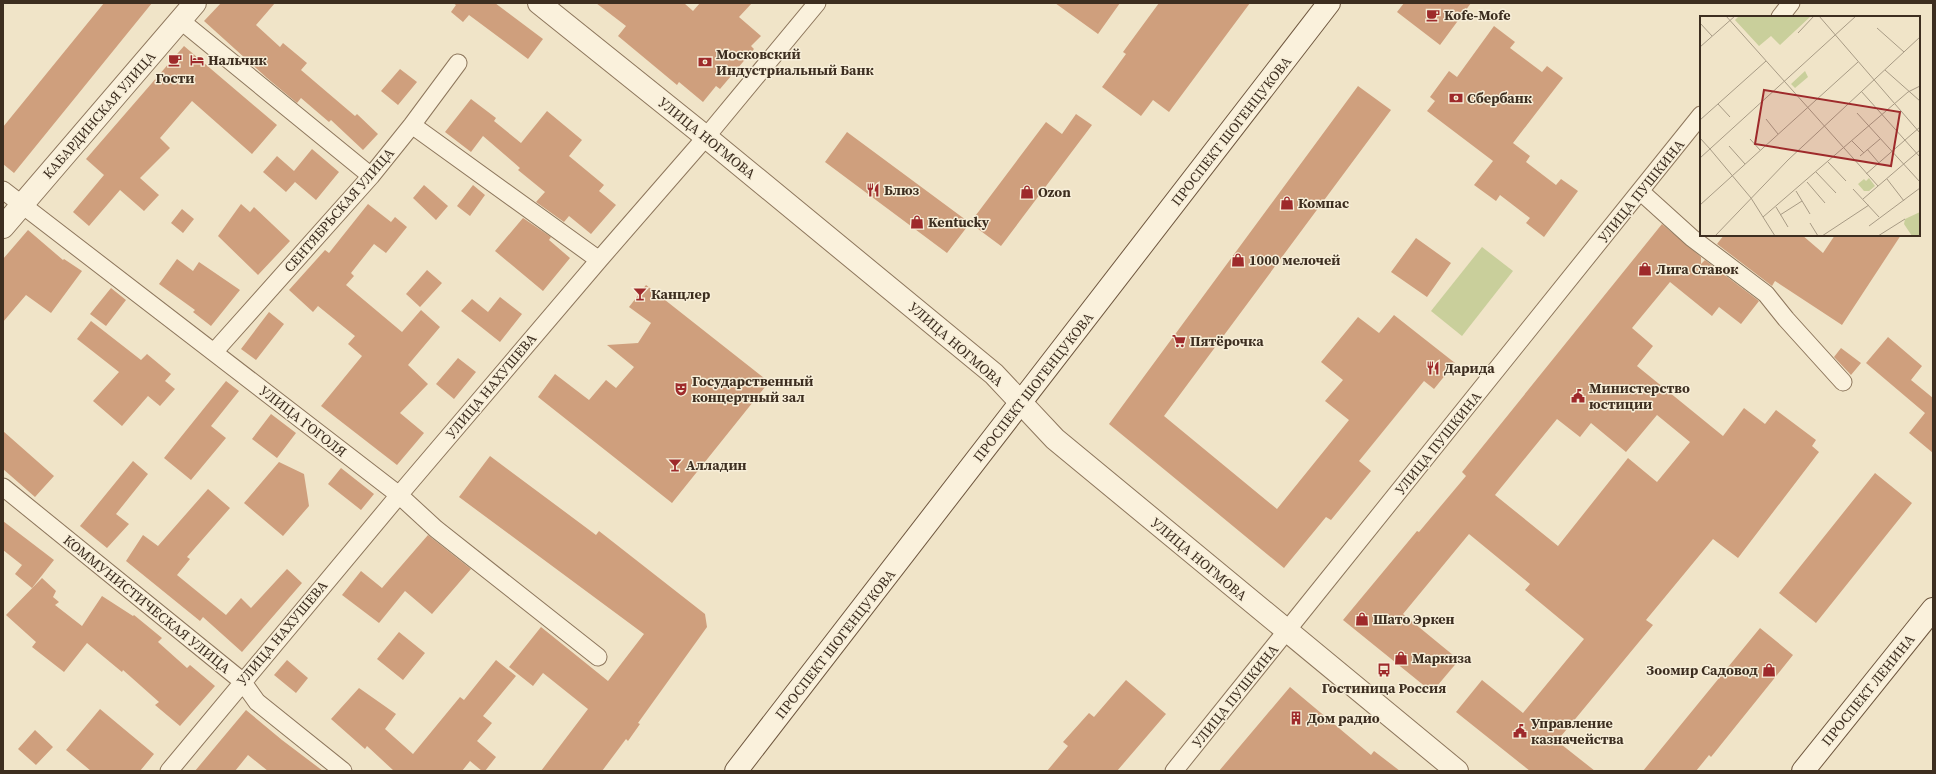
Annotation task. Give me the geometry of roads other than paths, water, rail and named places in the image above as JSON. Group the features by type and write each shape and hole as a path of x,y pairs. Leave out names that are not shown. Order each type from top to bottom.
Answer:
{"street":[{"name":"КАБАРДИНСКАЯ УЛИЦА","path":"3,226 195,3"},
{"name":"УЛИЦА НОГМОВА","path":"539,3 706,137 994,374 1055,439 1286,632 1457,771"},
{"name":"УЛИЦА НАХУШЕВА","path":"168,771 398,495 706,137 817,3"},
{"name":"ПРОСПЕКТ ШОГЕНЦУКОВА","path":"736,771 1329,3"},
{"path":"1781,16 1791,3"},
{"path":"180,20 371,176"},
{"name":"СЕНТЯБРЬСКАЯ УЛИЦА","path":"214,352 371,176 412,125 458,63"},
{"name":"УЛИЦА ПУШКИНА","path":"1174,771 1700,116"},
{"path":"412,125 599,260"},
{"name":"УЛИЦА ГОГОЛЯ","path":"3,190 398,495 436,529 598,657"},
{"path":"1640,191 1692,238 1766,294 1786,319 1843,382"},
{"name":"КОММУНИСТИЧЕСКАЯ УЛИЦА","path":"3,487 242,681 257,702 343,771"},
{"name":"ПРОСПЕКТ ЛЕНИНА","path":"1802,771 1933,609"}],"place":[{"name":"Kofe-Mofe","path":"1433,15"},
{"name":"Гости","path":"175,60"},
{"name":"Нальчик","path":"197,60"},
{"name":"Московский Индустриальный Банк","path":"705,62"},
{"name":"Сбербанк","path":"1456,98"},
{"name":"Блюз","path":"873,190"},
{"name":"Ozon","path":"1027,192"},
{"name":"Компас","path":"1287,203"},
{"name":"Kentucky","path":"917,222"},
{"name":"1000 мелочей","path":"1238,260"},
{"name":"Лига Ставок","path":"1645,269"},
{"name":"Канцлер","path":"640,294"},
{"name":"Пятёрочка","path":"1179,341"},
{"name":"Дарида","path":"1433,368"},
{"name":"Государственный концертный зал","path":"681,389"},
{"name":"Министерство юстиции","path":"1578,396"},
{"name":"Алладин","path":"675,465"},
{"name":"Шато Эркен","path":"1362,619"},
{"name":"Маркиза","path":"1401,658"},
{"name":"Гостиница Россия","path":"1384,670"},
{"name":"Зоомир Садовод","path":"1769,670"},
{"name":"Дом радио","path":"1296,718"},
{"name":"Управление казначейства","path":"1520,731"}]}
